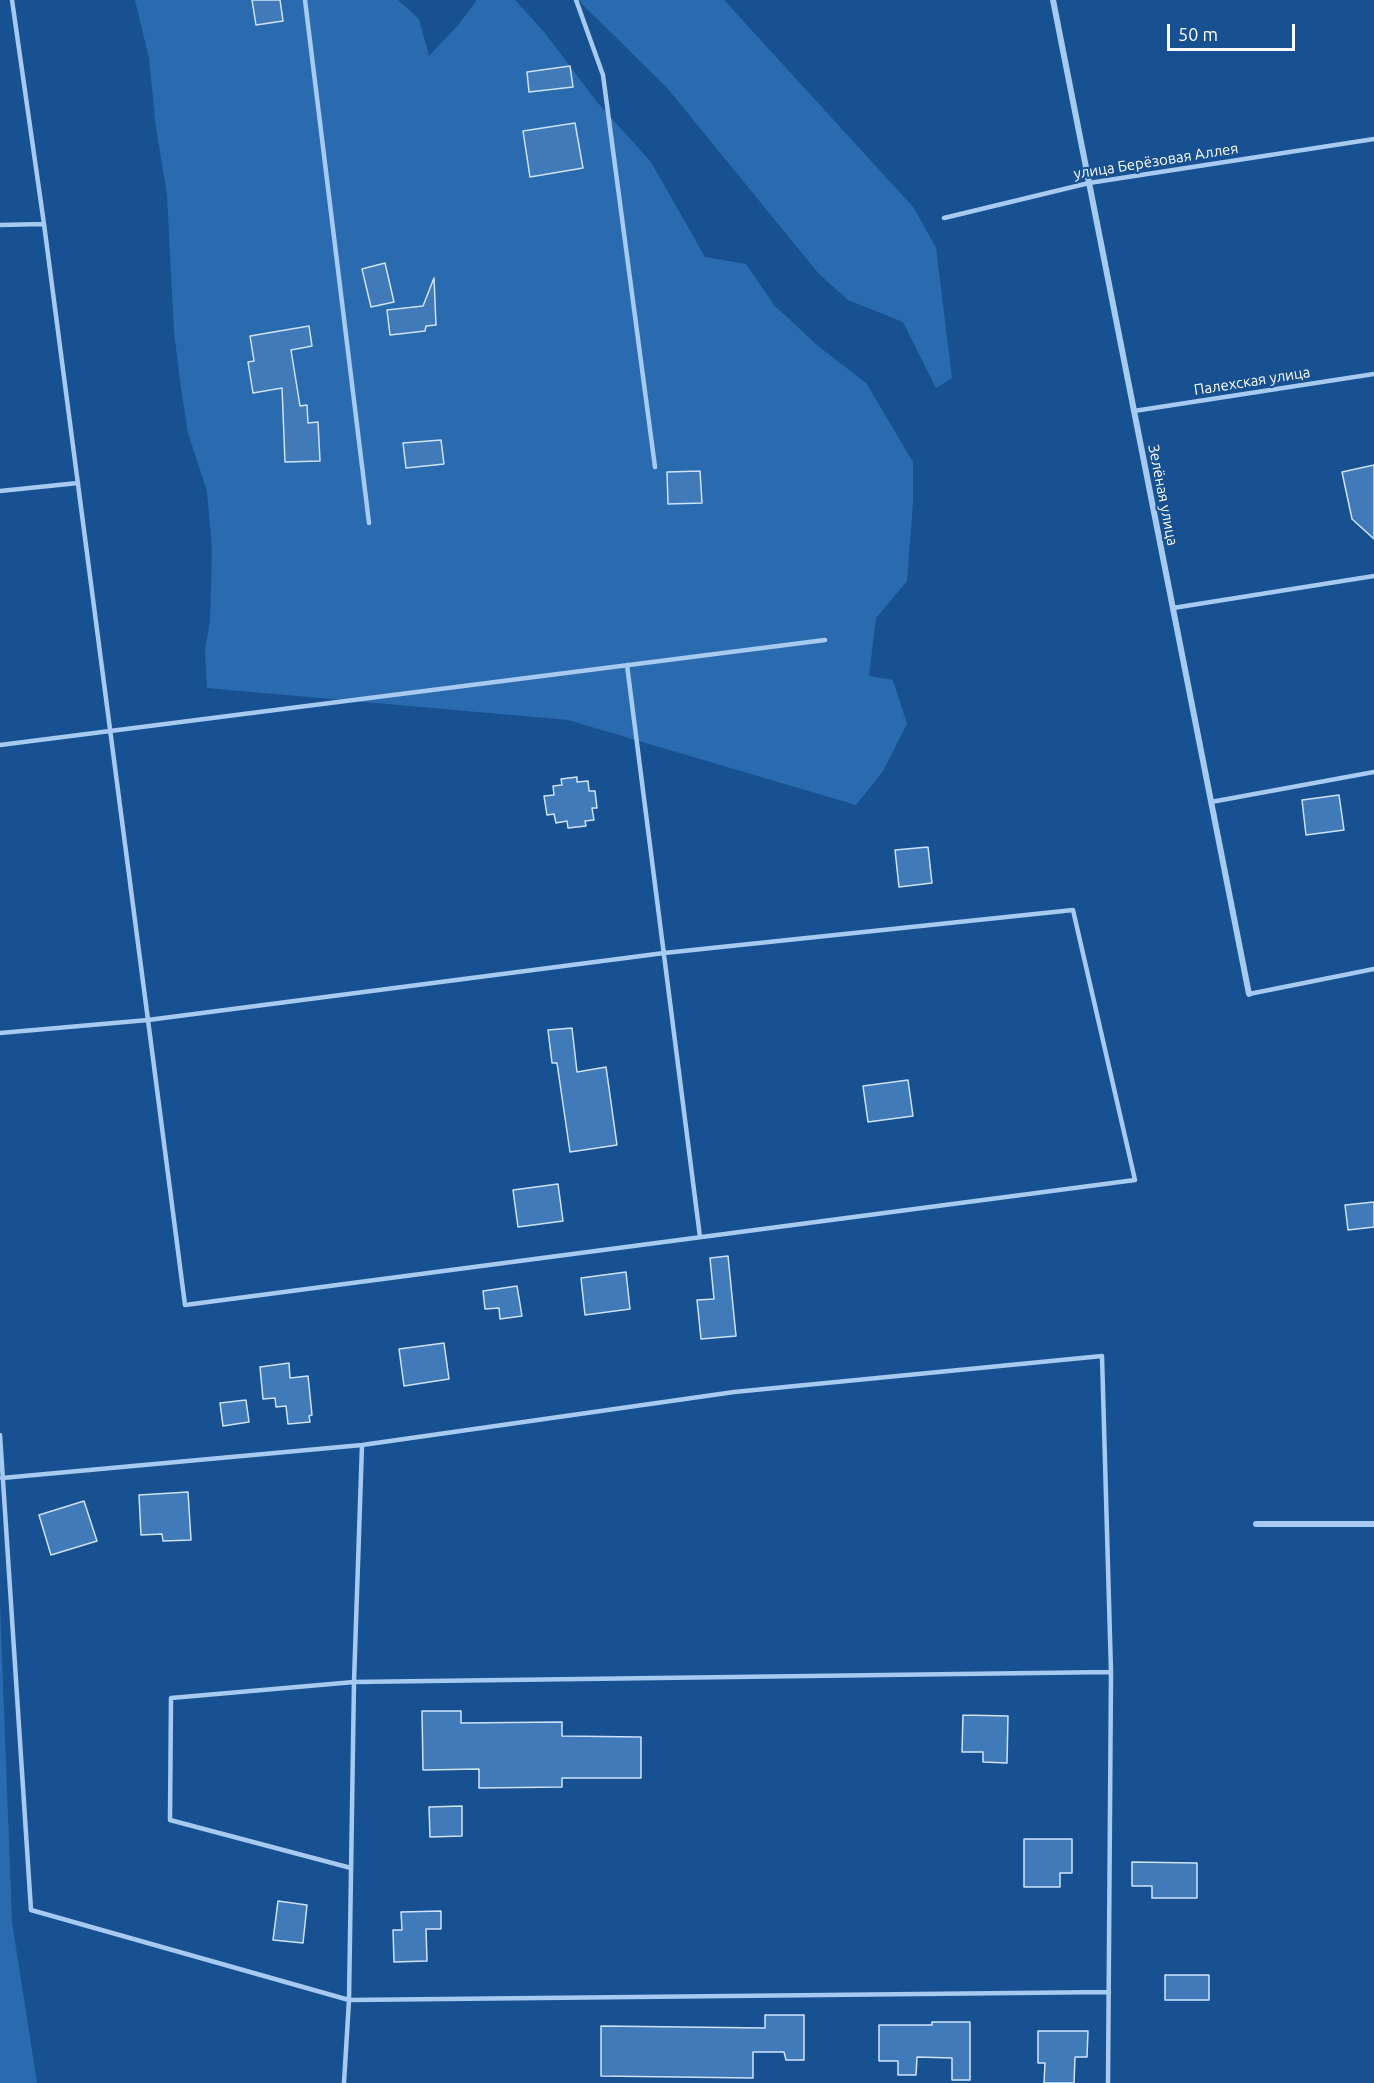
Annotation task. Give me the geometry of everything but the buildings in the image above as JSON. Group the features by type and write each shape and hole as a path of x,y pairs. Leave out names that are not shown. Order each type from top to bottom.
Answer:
{"street":[{"name":"Зелёная улица","path":"1053,0 1249,994"},
{"path":"1256,1524 1374,1524"}],"lane":[{"path":"0,1033 148,1020 664,953 1073,910 1135,1180 185,1305 148,1020 110,731 78,483 44,224 12,0"},
{"path":"305,0 369,523"},
{"path":"576,0 603,75 655,467"},
{"name":"улица Берёзовая Аллея","path":"944,218 1089,183 1374,139"},
{"path":"0,225 44,224"},
{"name":"Палехская улица","path":"1134,411 1374,374"},
{"path":"0,491 78,483"},
{"path":"1173,608 1374,576"},
{"path":"0,745 825,640"},
{"path":"627,665 700,1237"},
{"path":"1211,802 1374,772"},
{"path":"1249,994 1374,969"},
{"path":"2,1478 362,1445 734,1392 1102,1356 1111,1672 1108,2083"},
{"path":"0,1435 32,1910 350,2000 1109,1992"},
{"path":"344,2083 350,2000 354,1682 362,1445"},
{"path":"351,1868 170,1820 171,1698 354,1682 1111,1672"}],"shaded area":[{"path":"135,0 398,0 419,19 429,56 459,24 477,0 515,0 545,33 596,101 651,162 705,257 746,264 774,305 818,346 866,383 913,462 913,503 907,581 876,618 869,676 893,680 907,724 883,771 856,805 568,720 207,688 205,649 210,622 212,550 207,491 188,433 181,388 174,332 167,194 156,128 149,58"},
{"path":"578,0 724,0 914,208 936,248 952,378 936,388 903,322 848,300 819,274 668,89"},
{"path":"0,1605 12,1922 37,2083 0,2083"}]}
